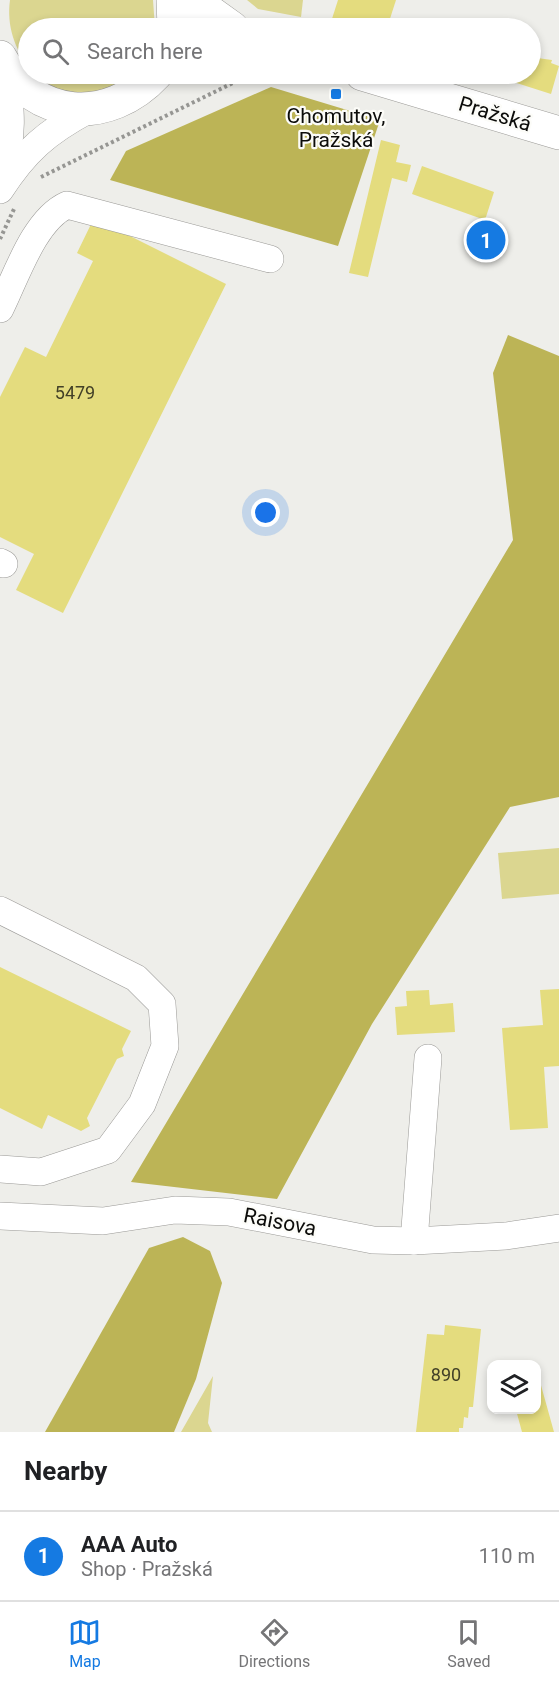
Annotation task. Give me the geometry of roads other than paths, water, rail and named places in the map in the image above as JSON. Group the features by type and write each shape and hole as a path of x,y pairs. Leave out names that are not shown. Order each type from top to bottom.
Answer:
{"main road":[{"path":"173,0 174,18"},
{"path":"193,0 218,18"},
{"path":"3,62 18,81"},
{"path":"20,84 41,100 64,108 88,110 114,105 129,97 144,84"},
{"name":"Pražská","path":"395,84 559,133"}],"street":[{"path":"0,184 11,145 13,126 3,62"},
{"path":"8,198 26,153 42,138 88,110"},
{"path":"0,309 41,226 53,211 67,204 270,260"},
{"path":"0,910 136,978 162,1004 165,1046 142,1104 108,1150 41,1172 0,1169"},
{"path":"414,1241 428,1058"},
{"name":"Raisova","path":"0,1216 103,1221 175,1210 229,1212 373,1240 414,1241 506,1236 559,1228"}],"place":[{"name":"Chomutov, Pražská","path":"336,94"},
{"name":"AAA Auto","path":"486,240"}]}
